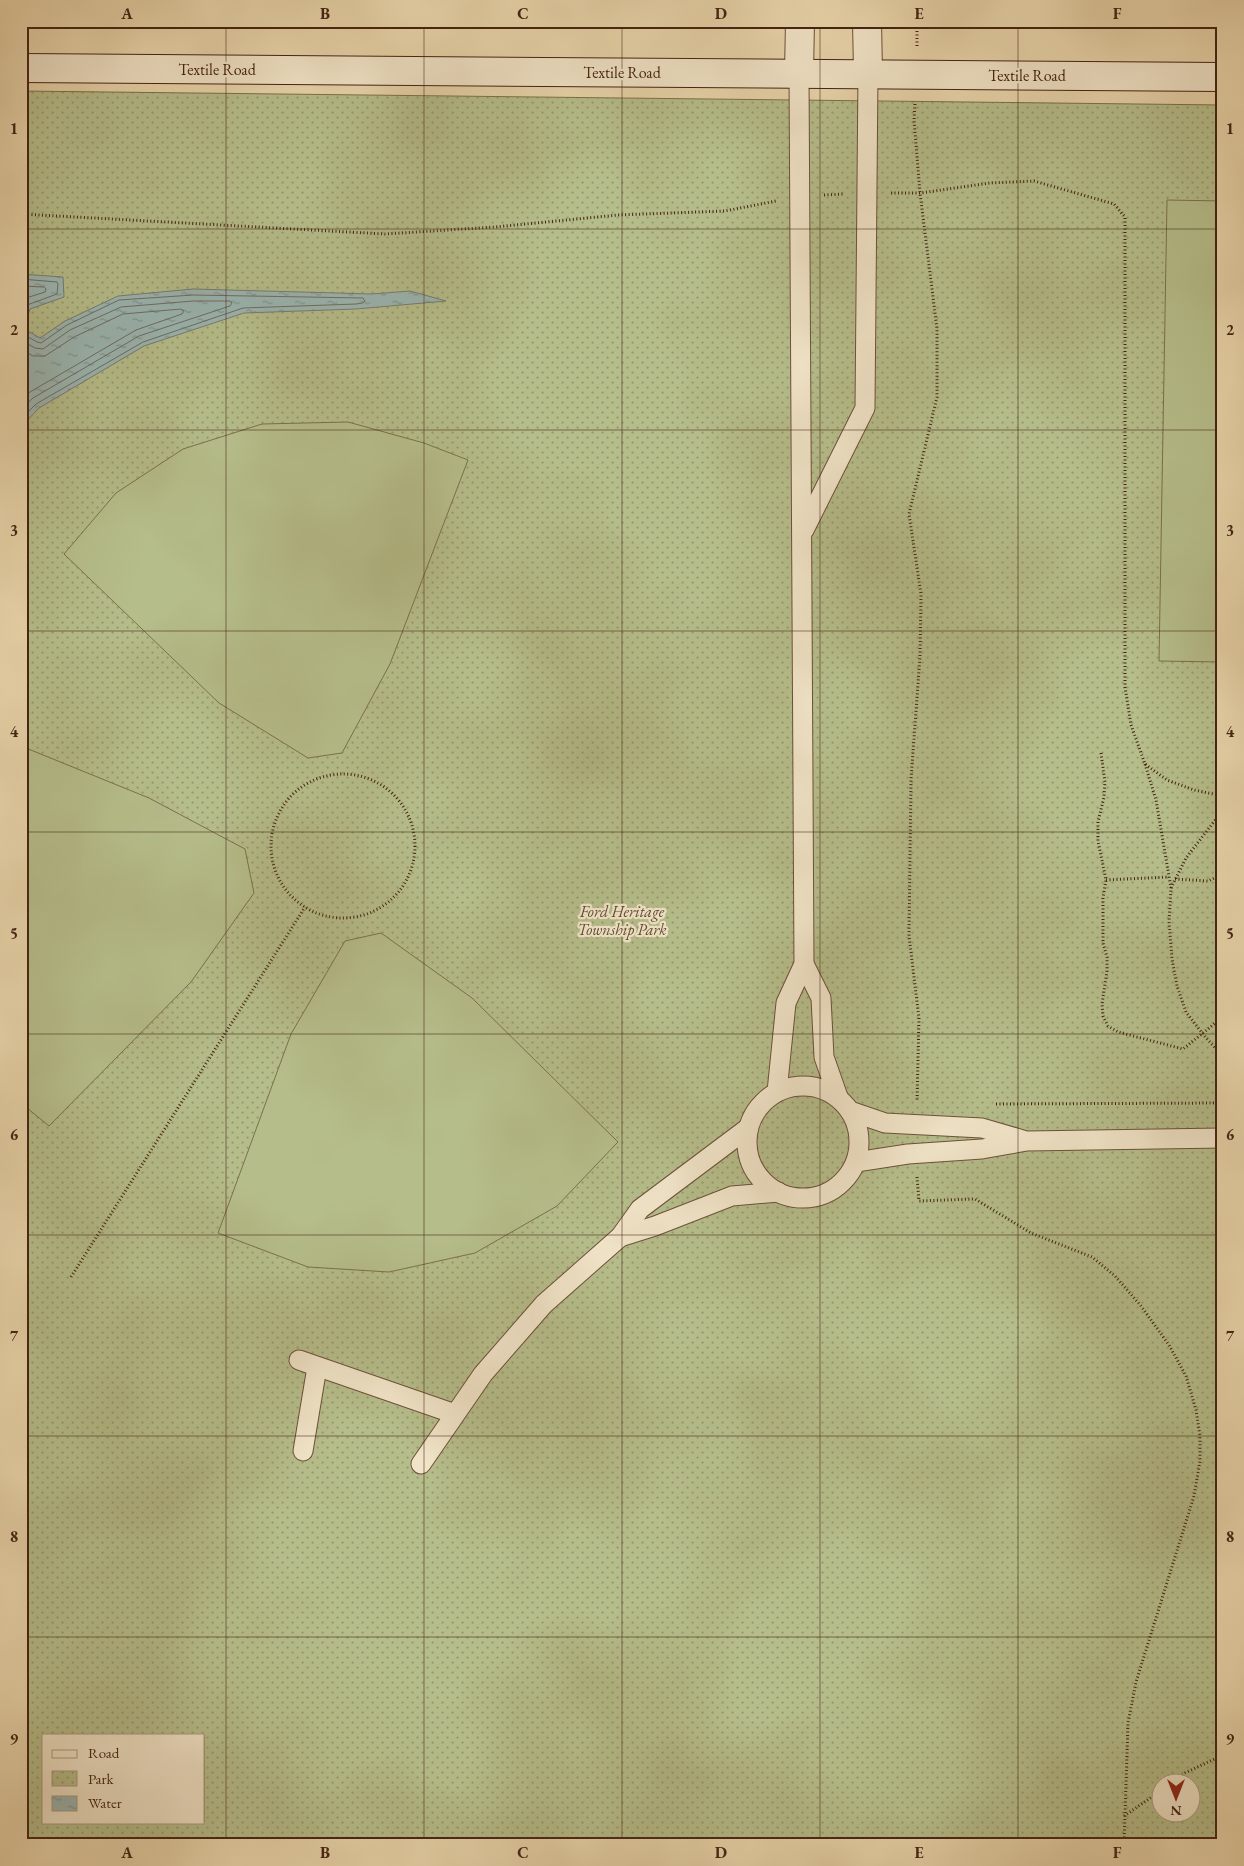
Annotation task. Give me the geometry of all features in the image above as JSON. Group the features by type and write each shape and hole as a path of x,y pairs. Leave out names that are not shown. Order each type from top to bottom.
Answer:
{"main road":[{"path":"799,73 800,21"},
{"path":"867,21 868,73"},
{"name":"Textile Road","path":"21,68 1223,77"}],"lane":[{"path":"778,1092 786,1003 804,964 799,73"},
{"path":"802,533 865,408 868,73"},
{"path":"804,964 821,998 824,1057 844,1104 858,1127 860,1145 856,1162 846,1178 833,1190 815,1197 796,1198 778,1192 762,1181 752,1165 747,1147 748,1128 756,1110 769,1097 778,1092 786,1088 805,1085 822,1089 844,1104 885,1123 982,1128 1027,1140"},
{"path":"421,1464 483,1374 544,1304 620,1237 640,1209 748,1128"},
{"path":"856,1162 915,1154 982,1149 1027,1140 1223,1138"},
{"path":"620,1237 655,1226 732,1196 778,1192"},
{"path":"299,1360 455,1414"},
{"path":"303,1451 317,1367"}],"path":[{"path":"916,1125 919,1018 909,936 911,779 920,657 922,594 909,514 937,397 937,329 920,193 914,120 917,21"},
{"path":"1101,753 1105,782 1104,797 1098,822 1098,841 1106,880 1102,898 1103,943 1107,957 1102,1004 1103,1016 1108,1026 1118,1032 1183,1048 1223,1017"},
{"path":"1145,764 1156,800 1171,888 1169,922 1172,959 1177,986 1186,1012 1223,1056"},
{"path":"345,773 370,778 392,791 407,811 415,832 415,855 409,878 396,896 378,910 356,917 333,918 311,911 305,907 292,898 278,879 271,855 272,830 281,806 298,788 320,776 345,773"},
{"path":"1171,888 1186,858 1223,810"},
{"path":"1176,879 1208,881 1223,874"},
{"path":"1106,880 1169,877"},
{"path":"71,1277 305,907"},
{"path":"992,1104 1223,1103"},
{"path":"915,1154 919,1200 975,1199 1031,1233 1092,1258 1115,1276 1141,1306 1169,1345 1186,1376 1196,1410 1200,1436 1200,1461 1194,1496 1136,1682 1128,1723 1124,1845"},
{"path":"1184,1774 1223,1754"},
{"path":"1124,1816 1152,1797"}],"green space":[{"name":"Ford Heritage Township Park","path":"21,91 1223,105 1223,1845 21,1845"},
{"path":"1167,200 1223,201 1223,662 1159,661"},
{"path":"348,422 424,443 468,460 390,664 342,753 308,758 219,703 64,554 116,493 183,449 262,424"},
{"path":"21,746 149,798 245,849 254,893 191,982 49,1126 21,1103"},
{"path":"381,933 472,998 618,1142 557,1206 475,1253 389,1272 308,1267 218,1233 291,1034 345,941"}],"water":[{"path":"21,274 63,277 64,297 30,309 24,329 40,338 65,321 118,296 193,289 372,294 410,291 446,301 356,309 244,313 144,346 39,408 21,427"}]}
